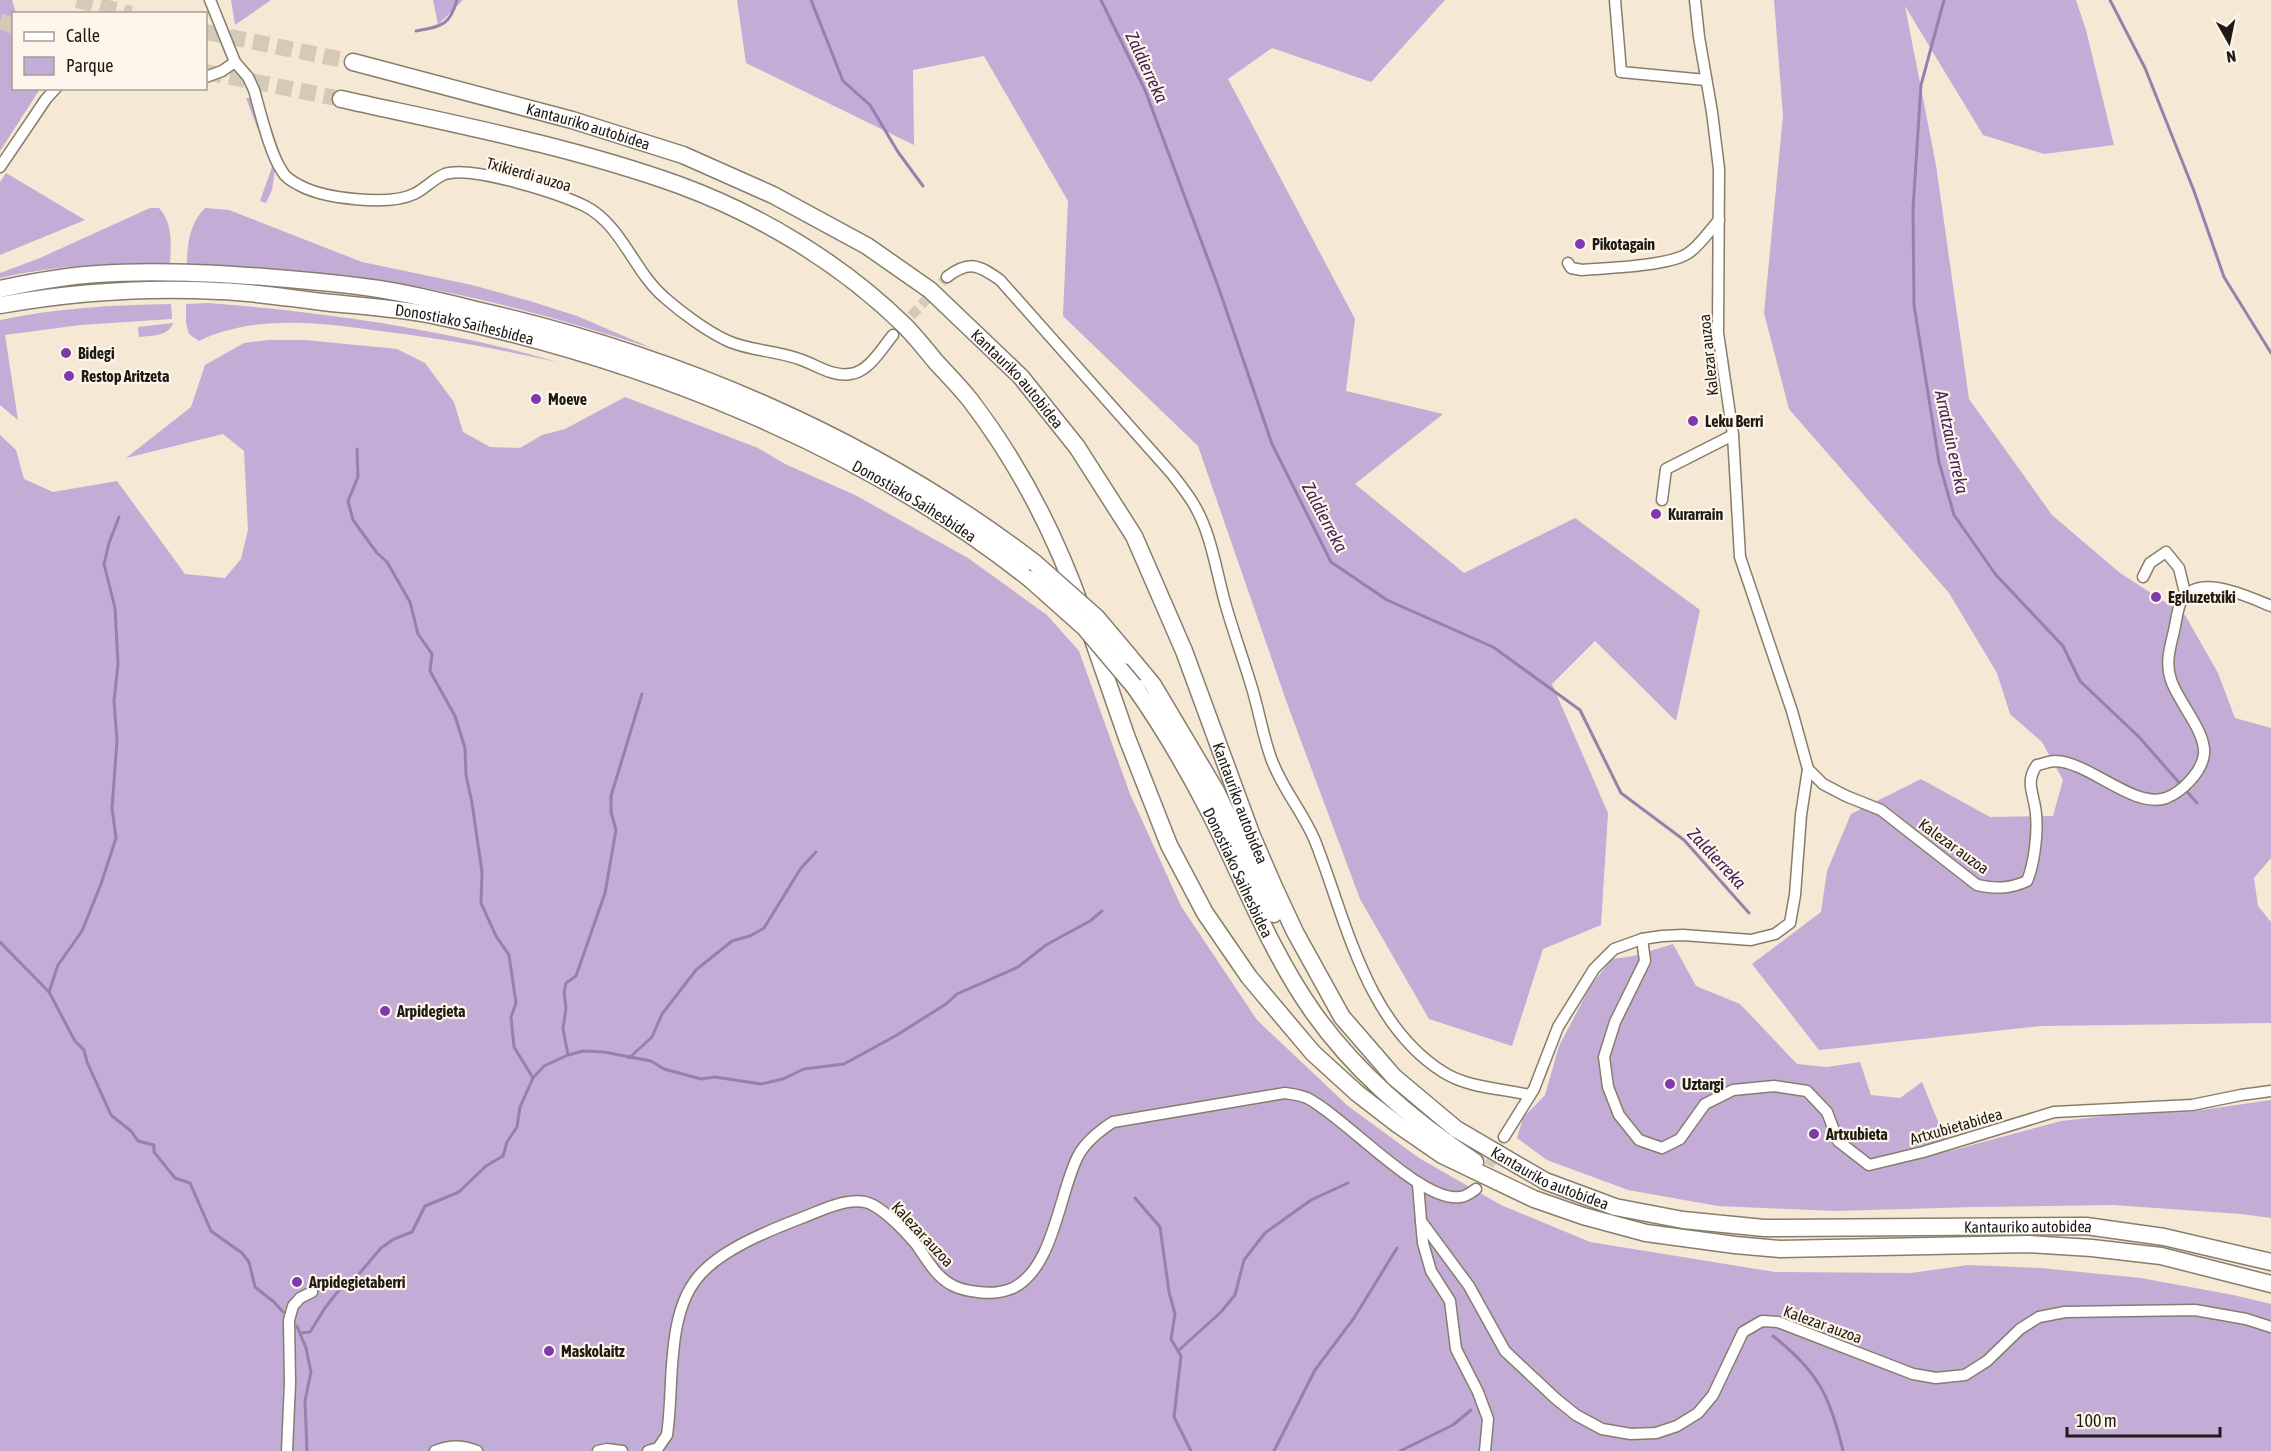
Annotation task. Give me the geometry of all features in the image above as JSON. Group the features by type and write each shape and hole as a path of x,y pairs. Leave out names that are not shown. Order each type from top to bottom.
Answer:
{"highway":[{"name":"Kantauriko autobidea","path":"353,62 583,123 682,155 773,195 867,246 930,290 1021,377 1077,447 1134,536 1184,651 1269,877 1295,932 1342,1017 1394,1077 1456,1129 1545,1181 1615,1207 1683,1220 1764,1228 2086,1226 2164,1237 2271,1262"},
{"name":"Kantauriko autobidea","path":"341,99 601,160 681,186 755,219 792,240 847,276 905,326 971,402 1025,482 1067,567 1127,738 1169,845 1205,913 1249,977 1313,1053 1357,1093 1442,1155 1534,1199 1583,1216 1646,1233 1780,1249 2028,1244 2092,1248 2161,1256 2271,1284"},
{"name":"Donostiako Saihesbidea","path":"0,289 98,274 217,274 379,289 524,320 622,350 686,372 821,431 922,486 966,513 1033,571 1096,617 1159,695 1216,791 1284,934 1342,1017"},
{"name":"Donostiako Saihesbidea","path":"0,305 43,297 101,291 220,291 430,315 515,335 614,363 662,380 786,431 865,471 942,516 996,552 1033,571 1085,628 1134,686 1153,713 1211,816 1252,904 1293,982 1335,1041 1369,1078 1408,1114 1449,1145 1534,1199"}],"street":[{"name":"Txikierdi auzoa","path":"210,0 235,62 248,77 254,90 282,172 298,185 313,191 374,201 414,194 445,174 459,172 483,175 555,194 602,216 663,297 711,332 731,342 775,351 828,371 850,374 862,370 893,335"},
{"path":"1615,0 1621,72 1706,80"},
{"name":"Kalezar auzoa","path":"1504,1137 1534,1089 1558,1027 1594,969 1614,949 1642,939 1683,935 1751,940 1775,934 1790,923 1795,895 1801,815 1808,769 1792,711 1740,556 1732,435 1718,333 1719,169 1695,0"},
{"path":"207,77 222,71 235,62"},
{"path":"0,167 54,90"},
{"path":"1568,263 1570,268 1582,270 1645,264 1685,255 1696,247 1719,220"},
{"path":"947,277 962,266 976,266 1000,280 1172,474 1194,504 1208,535 1226,606 1252,686 1271,759 1281,783 1317,844 1359,962 1382,1008 1406,1041 1442,1072 1468,1085 1504,1089 1529,1095"},
{"path":"1662,500 1666,469 1732,435"},
{"path":"2143,577 2150,563 2166,552 2179,568 2186,597"},
{"path":"2186,597 2191,591 2206,587 2223,589 2271,606"},
{"name":"Kalezar auzoa","path":"1808,769 1823,784 1881,810 1977,885 1995,889 2013,888 2026,881 2032,870 2036,815 2030,790 2031,773 2037,765 2055,761 2082,769 2142,798 2165,798 2182,788 2198,769 2204,755 2201,737 2171,680 2167,661 2181,603 2186,597"},
{"name":"Artxubietabidea","path":"1642,939 1645,961 1615,1022 1604,1057 1608,1087 1619,1115 1639,1140 1662,1148 1680,1138 1705,1104 1733,1090 1774,1086 1807,1091 1827,1112 1838,1141 1869,1165 1923,1152 2054,1112 2192,1105 2271,1091"},
{"name":"Kalezar auzoa","path":"648,1451 658,1448 667,1435 677,1321 685,1298 695,1280 710,1265 727,1254 776,1228 823,1210 854,1201 871,1203 890,1217 950,1284 970,1291 994,1294 1013,1288 1030,1276 1048,1243 1078,1156 1093,1135 1113,1122 1285,1093 1305,1097 1325,1109 1418,1184 1440,1195 1460,1197 1476,1189"},
{"path":"1418,1184 1423,1243 1431,1271 1450,1300 1456,1349 1478,1392 1488,1419 1485,1451"},
{"name":"Kalezar auzoa","path":"1421,1221 1469,1286 1505,1351 1576,1415 1602,1429 1630,1434 1656,1433 1677,1426 1698,1413 1713,1395 1743,1332 1762,1321 1778,1322 1913,1374 1936,1378 1965,1375 1987,1361 2019,1329 2038,1317 2065,1312 2194,1310 2246,1319 2271,1327"},
{"path":"287,1451 290,1383 289,1320 293,1306 300,1298 312,1292"},
{"path":"435,1451 449,1446 467,1447 477,1451"},
{"path":"598,1451 607,1449 622,1451"}],"green space":[{"path":"0,0 12,0 16,12 12,12 12,90 39,90 0,151"},
{"path":"231,0 271,0 235,25"},
{"path":"433,0 463,0 438,25"},
{"path":"737,0 1445,0 1371,82 1272,48 1228,79 1355,319 1346,391 1443,414 1355,484 1464,573 1575,518 1700,610 1676,721 1595,641 1552,684 1608,813 1601,925 1543,949 1512,1046 1429,1019 1360,899 1288,706 1198,446 1063,316 1068,201 984,56 913,70 914,145 746,63"},
{"path":"1774,0 2076,0 2086,30 2114,145 2044,154 1983,135 1905,6 1936,165 1969,399 2052,515 2120,573 2185,615 2218,673 2235,718 2271,728 2271,858 2254,878 2258,906 2271,922 2271,1023 2041,1026 1819,1050 1752,964 1821,912 1827,871 1851,814 1921,779 1990,817 2053,816 2063,780 2042,742 2010,714 1997,673 1949,593 1789,409 1764,313 1783,116"},
{"path":"246,98 252,98 275,169 272,190 266,203 260,201 272,167"},
{"path":"6,173 85,220 0,255 0,182"},
{"path":"150,208 159,208 167,220 170,234 170,263 85,266 42,270 0,278 0,273 40,258"},
{"path":"205,208 229,210 362,262 472,285 533,302 577,316 654,349 547,316 437,290 363,278 187,264 190,234"},
{"path":"208,303 297,311 428,331 557,362 425,337 312,324 265,324 243,327 220,332 199,341 189,334 186,323 186,304"},
{"path":"171,304 172,319 80,325 5,335 18,420 0,405 0,320 85,308"},
{"path":"173,323 171,328 164,333 139,337 138,327"},
{"path":"268,340 305,340 397,349 425,363 454,402 463,432 490,447 520,448 542,435 565,429 625,397 758,448 785,464 855,495 968,558 1047,615 1079,651 1130,794 1181,906 1257,1020 1348,1106 1419,1158 1501,1205 1590,1242 1775,1272 1911,1273 1968,1265 2040,1268 2141,1278 2271,1304 2271,1451 0,1451 0,435 16,450 24,479 53,492 117,481 185,574 225,578 241,559 248,530 244,451 223,434 126,458 191,407 205,365 244,343"},
{"path":"1673,944 1696,986 1740,1004 1797,1064 1827,1067 1860,1062 1871,1095 1900,1098 1922,1082 1950,1151 2061,1121 2132,1113 2188,1112 2271,1100 2271,1218 2113,1205 1835,1211 1718,1206 1628,1190 1547,1160 1517,1138 1523,1118 1545,1095 1559,1046 1591,985 1612,959 1633,956"}],"waterway":[{"path":"416,31 443,24 451,16 457,0"},
{"path":"811,0 843,81 870,105 898,152 923,186"},
{"name":"Zaldierreka","path":"1101,0 1145,90 1218,286 1272,444 1331,562 1387,600 1493,647 1580,710 1621,793 1684,840 1749,913"},
{"name":"Arratzain erreka","path":"1944,0 1921,85 1913,209 1914,305 1939,462 1954,515 1996,575 2063,646 2080,681 2139,737 2197,803"},
{"name":"Arratzain erreka","path":"2110,0 2145,68 2194,191 2224,277 2271,353"},
{"path":"357,449 358,477 348,501 353,520 377,553 387,562 410,602 418,634 432,654 430,671 455,716 465,748 466,775 482,872 481,903 496,936 509,955 516,1003 511,1017 514,1047 533,1078"},
{"path":"49,992 58,965 82,931 116,838 112,808 117,741 114,701 118,664 115,608 104,564 119,517"},
{"path":"568,1055 563,1029 566,1008 564,992 566,983 576,976 605,893 616,830 611,812 611,796 642,694"},
{"path":"629,1058 652,1037 662,1014 696,970 732,941 750,936 764,928 801,868 816,852"},
{"path":"301,1333 310,1332 342,1286 353,1281 381,1248 394,1239 412,1232 425,1206 459,1192 486,1166 503,1156 507,1142 517,1127 520,1107 533,1078 544,1066 583,1051 604,1052 651,1061 664,1069 701,1079 715,1077 761,1084 783,1079 804,1069 844,1064 897,1035 946,1004 957,994 1018,967 1046,945 1090,921 1102,911"},
{"path":"0,942 49,992 75,1041 84,1050 87,1062 111,1115 131,1131 138,1141 154,1145 154,1152 175,1178 190,1183 211,1231 242,1253 249,1262 255,1287 283,1312"},
{"path":"1178,1351 1221,1312 1235,1295 1244,1260 1265,1233 1311,1200 1348,1183"},
{"path":"1135,1198 1160,1227 1169,1292 1175,1314 1171,1339 1181,1356 1174,1417 1191,1451"},
{"path":"1274,1451 1315,1370 1354,1318 1397,1248"},
{"name":"Arpidegieta","path":"297,1326 306,1348 311,1372 305,1401 307,1451"},
{"path":"1773,1336 1801,1361 1820,1386 1833,1415 1843,1451"},
{"path":"1400,1451 1453,1425 1471,1410"}],"tunnel":[{"path":"77,0 123,12"},
{"path":"0,21 12,25"},
{"path":"207,32 353,62"},
{"path":"207,72 341,99"},
{"path":"901,327 947,277"},
{"path":"1482,1179 1504,1137"}],"place":[{"name":"Pikotagain","path":"1580,244"},
{"name":"Bidegi","path":"66,353"},
{"name":"Restop Aritzeta","path":"69,376"},
{"name":"Moeve","path":"536,399"},
{"name":"Leku Berri","path":"1693,421"},
{"name":"Kurarrain","path":"1656,514"},
{"name":"Egiluzetxiki","path":"2156,597"},
{"name":"Arpidegieta","path":"385,1011"},
{"name":"Uztargi","path":"1670,1084"},
{"name":"Artxubieta","path":"1814,1134"},
{"name":"Arpidegietaberri","path":"297,1282"},
{"name":"Maskolaitz","path":"549,1351"}]}
